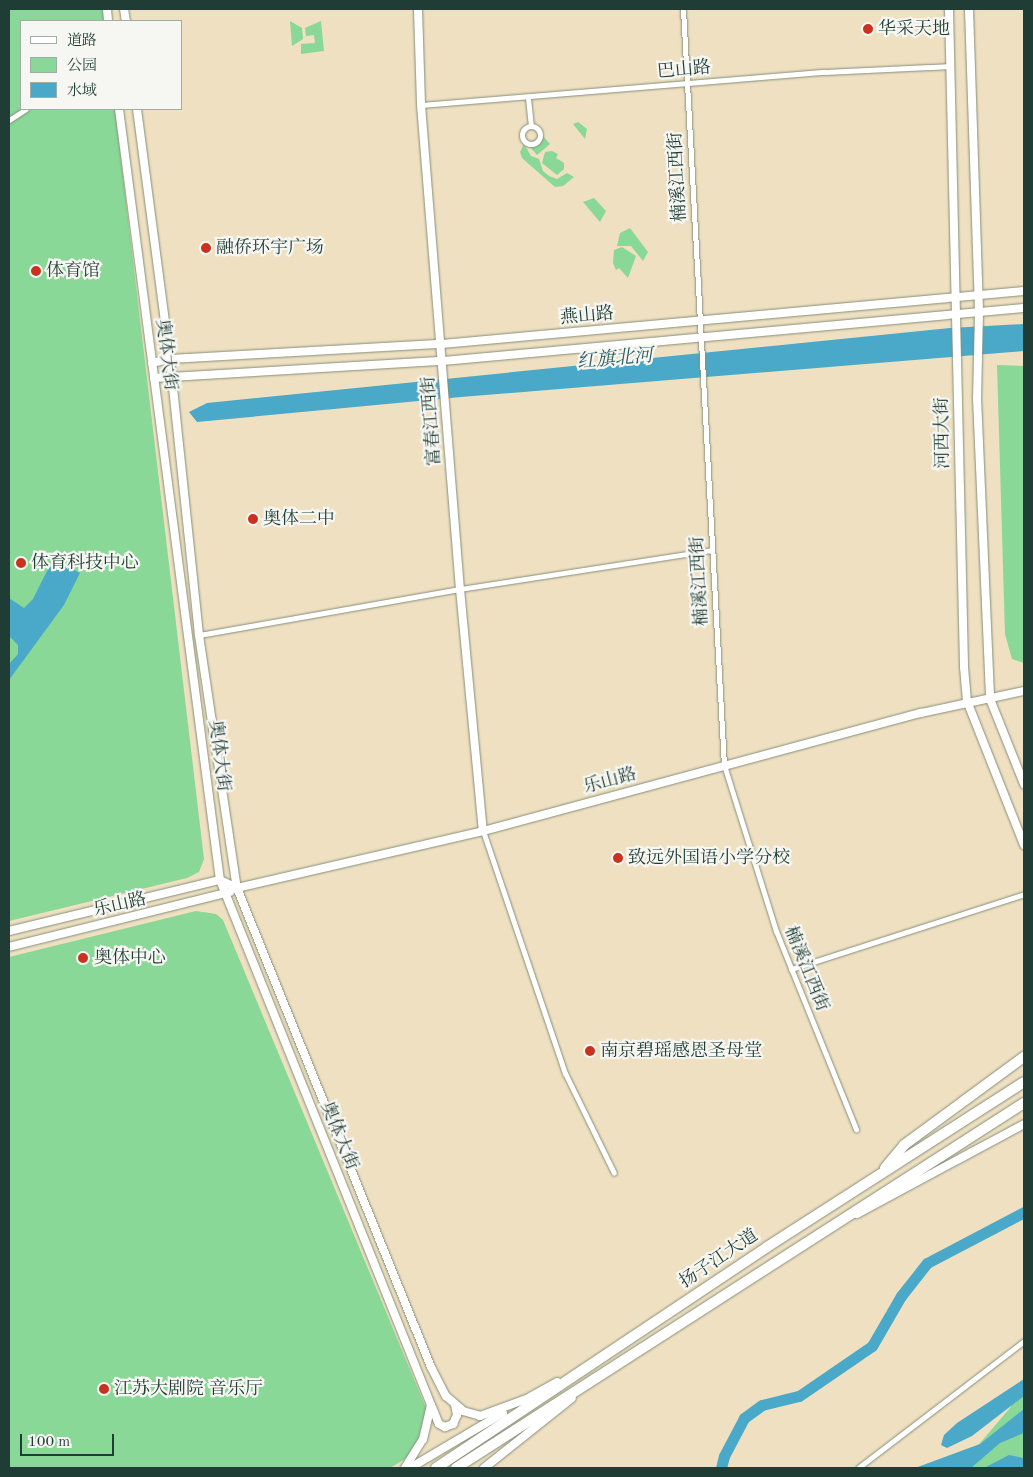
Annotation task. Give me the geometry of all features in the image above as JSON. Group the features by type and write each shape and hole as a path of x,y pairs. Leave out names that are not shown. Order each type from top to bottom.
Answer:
{"highway":[{"path":"878,1175 904,1144 1024,1057"},
{"name":"扬子江大道","path":"436,1468 878,1175 1024,1082"},
{"name":"扬子江大道","path":"456,1468 576,1394 848,1218 876,1196 1024,1103"}],"main road":[{"name":"富春江西街","path":"418,9 421,105 442,344 460,589 483,831"},
{"name":"河西大街","path":"949,9 967,702 1024,845"},
{"name":"河西大街","path":"969,9 979,294 978,356 990,699 1024,784"},
{"name":"奥体大街","path":"120,110 220,880 431,1405 439,1424 445,1427 453,1424 457,1415 455,1406 446,1396 431,1367 237,888 199,635 170,359 137,110"},
{"name":"燕山路","path":"152,363 170,359 442,344 1024,291"},
{"name":"燕山路","path":"154,378 443,361 701,340 1024,308"},
{"name":"乐山路","path":"9,947 226,894 237,888 483,831 724,765 967,702 990,699 1024,690"},
{"name":"乐山路","path":"9,931 220,880"},
{"path":"220,880 237,888"},
{"name":"扬子江大道","path":"848,1218 880,1204 1024,1124"},
{"path":"410,1468 624,1343"},
{"path":"484,1468 533,1432 576,1394"},
{"path":"455,1406 480,1416 534,1396"},
{"path":"405,1468 423,1439 431,1405"}],"street":[{"name":"楠溪江西街","path":"682,9 724,765 776,932 856,1129"},
{"name":"巴山路","path":"421,105 951,66"},
{"path":"528,98 530,126"},
{"path":"9,120 24,110"},
{"path":"199,635 460,589 712,550"},
{"path":"483,831 565,1073 614,1173"},
{"path":"791,969 1024,894"},
{"path":"858,1468 1024,1341"}],"green space":[{"path":"9,9 103,9 104,20 20,20 20,110 115,110 204,859 199,872 187,878 9,921"},
{"path":"290,21 302,28 303,39 292,46"},
{"path":"321,21 324,51 301,54 301,44 315,43 314,35 306,36 305,28"},
{"path":"578,122 587,129 585,139 573,124"},
{"path":"542,135 550,144 537,155 530,147 540,143"},
{"path":"524,144 531,156 539,159 543,171 549,176 557,179 567,173 574,177 563,186 555,187 522,158 520,152"},
{"path":"552,151 558,154 556,158 564,163 564,169 557,175 542,163 545,152"},
{"path":"594,198 606,211 600,222 583,202"},
{"path":"630,228 648,252 643,261 631,246 617,246 620,233"},
{"path":"622,247 636,256 628,278 619,268 616,270 613,263 614,250"},
{"path":"997,365 1024,366 1024,663 1012,659 1005,634"},
{"path":"196,911 216,914 223,920 426,1408 418,1440 405,1459 390,1468 9,1468 9,957"},
{"path":"1024,1379 1024,1468 969,1468 975,1449 1010,1408"}],"water":[{"path":"1024,324 1024,351 461,397 197,422 189,412 207,403 950,328"},
{"path":"53,559 80,573 64,605 9,680 9,664 18,654 18,645 9,636 9,598 24,608 33,599"},
{"path":"1024,1379 1024,1396 972,1436 947,1448 941,1445 944,1435 957,1423"},
{"path":"1024,1409 1024,1433 1000,1443 971,1468 915,1468 980,1444"},
{"path":"1009,1455 1024,1458 1024,1468 984,1468"}],"waterway":[{"path":"721,1468 724,1456 744,1418 762,1405 799,1396 872,1346 901,1296 927,1263 1024,1212"}],"place":[{"name":"华采天地","path":"868,29"},
{"name":"融侨环宇广场","path":"206,248"},
{"name":"体育馆","path":"36,271"},
{"name":"奥体二中","path":"253,519"},
{"name":"体育科技中心","path":"21,563"},
{"name":"致远外国语小学分校","path":"618,858"},
{"name":"奥体中心","path":"83,958"},
{"name":"南京碧瑶感恩圣母堂","path":"590,1051"},
{"name":"江苏大剧院 音乐厅","path":"104,1389"}],"water label":[{"name":"红旗北河","path":"615,360"}]}
